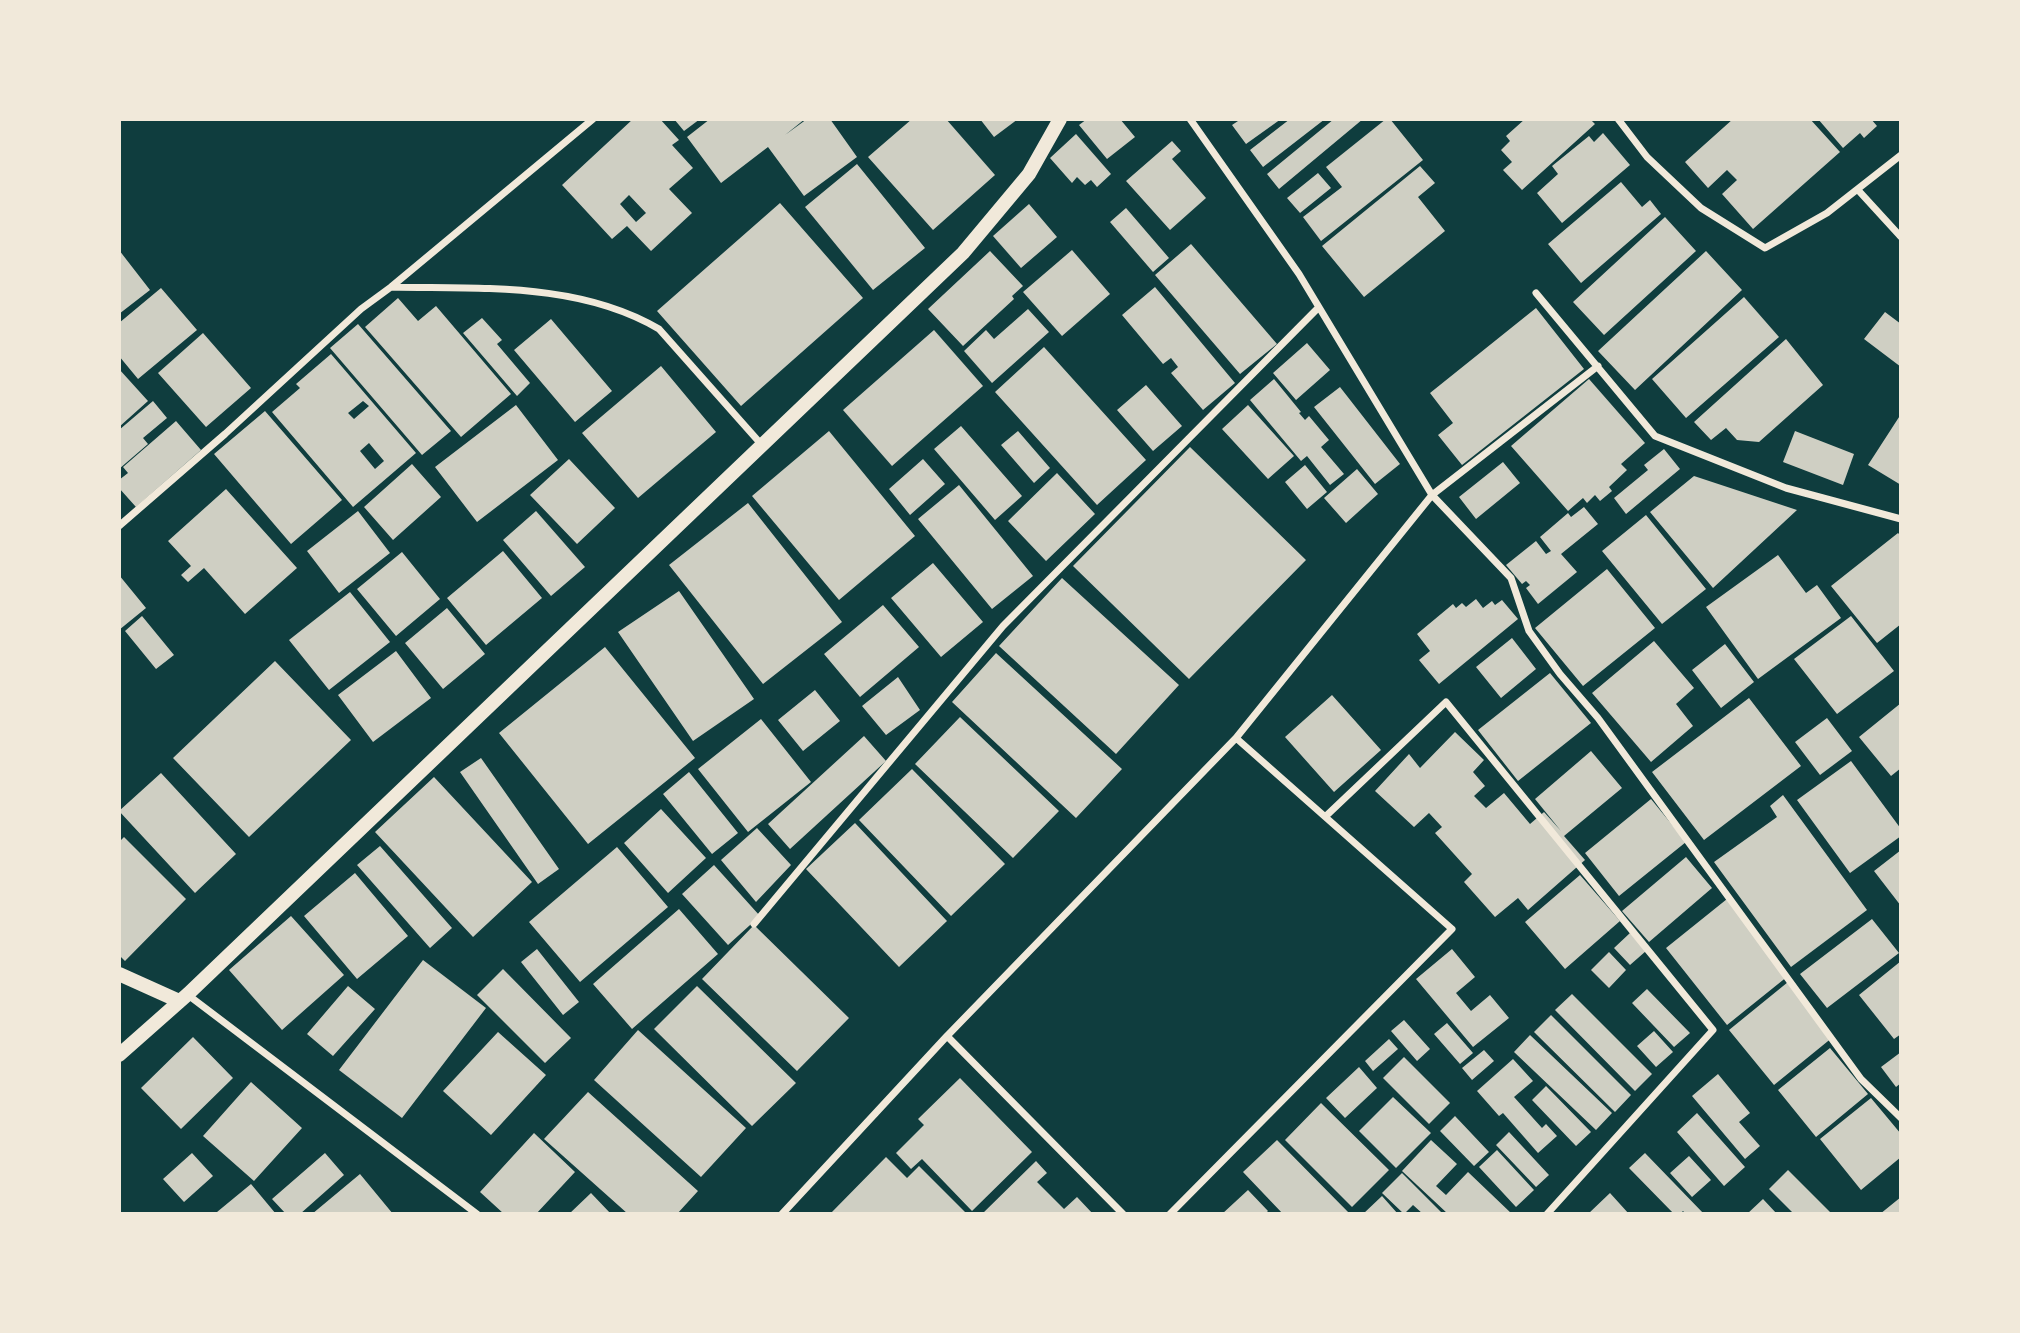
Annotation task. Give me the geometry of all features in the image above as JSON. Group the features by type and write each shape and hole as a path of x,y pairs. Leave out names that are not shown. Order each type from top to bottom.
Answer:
{"main road":[{"path":"119,1055 183,998 963,253 1029,174 1060,119"},
{"path":"119,974 183,998"}],"street":[{"path":"119,526 362,309 593,119"},
{"path":"1190,119 1298,274 1432,495 1511,578 1529,631 1560,674 1598,719 1861,1079 1901,1118"},
{"path":"1618,119 1647,157 1701,208 1765,248 1827,213 1901,155"},
{"path":"1858,190 1901,237"},
{"path":"391,287 550,293 605,306 645,321 659,329 761,444"},
{"path":"1536,293 1655,436 1786,488 1901,519"},
{"path":"754,924 1003,625 1318,308"},
{"path":"782,1214 947,1036 1236,738 1432,495 1598,366"},
{"path":"1326,817 1446,702 1713,1030 1547,1214"},
{"path":"1170,1214 1452,929 1236,738"},
{"path":"183,998 477,1214"},
{"path":"947,1036 1123,1214"}],"building":[{"path":"633,119 660,119 679,140 672,145 693,168 669,189 692,213 651,251 627,226 612,239 562,185","holes":["629,195 646,213 636,222 620,204"]},
{"path":"674,119 700,119 684,131"},
{"path":"710,119 805,119 785,135 807,119 830,119 857,157 804,196 768,147 721,183 687,137"},
{"path":"912,119 946,119 995,175 933,230 868,157"},
{"path":"980,119 1018,119 994,137"},
{"path":"1087,119 1120,119 1135,137 1107,159 1079,125"},
{"path":"1241,119 1281,119 1246,144 1232,125"},
{"path":"1290,119 1325,119 1263,167 1250,150"},
{"path":"1334,119 1363,119 1279,189 1267,174"},
{"path":"1386,119 1390,119 1423,160 1321,241 1303,217 1342,187 1326,167"},
{"path":"1525,119 1590,119 1595,124 1522,190 1503,170 1512,162 1501,150 1510,141 1506,136"},
{"path":"1733,119 1810,119 1840,152 1753,229 1722,194 1737,180 1727,170 1708,188 1685,162"},
{"path":"1818,119 1871,119 1877,126 1864,138 1860,133 1843,148"},
{"path":"1603,133 1630,165 1562,223 1537,193 1558,174 1552,166 1589,136 1594,142"},
{"path":"1076,134 1111,174 1097,187 1091,180 1085,185 1077,177 1072,183 1050,158"},
{"path":"1172,141 1181,151 1172,159 1206,198 1170,230 1126,181"},
{"path":"857,164 925,248 873,290 805,207"},
{"path":"1420,166 1435,183 1418,197 1445,231 1364,297 1322,246"},
{"path":"1318,173 1331,188 1300,213 1287,198"},
{"path":"1621,182 1642,207 1650,200 1661,214 1581,283 1548,244"},
{"path":"780,203 863,298 741,406 657,311"},
{"path":"1029,204 1057,237 1021,268 993,236"},
{"path":"1126,208 1169,258 1153,272 1110,222"},
{"path":"1665,217 1696,251 1604,335 1573,302"},
{"path":"1191,244 1277,344 1240,374 1155,275"},
{"path":"119,250 150,290 119,314"},
{"path":"1072,250 1110,294 1062,336 1023,292"},
{"path":"990,251 1023,286 1012,296 1014,299 963,346 928,309"},
{"path":"1706,251 1742,290 1635,390 1598,351"},
{"path":"1155,287 1235,383 1203,410 1171,373 1178,367 1171,358 1163,364 1122,315"},
{"path":"161,288 197,330 138,379 119,356 119,323"},
{"path":"1744,297 1779,337 1686,418 1652,379"},
{"path":"398,298 418,321 436,306 511,394 461,437 365,327"},
{"path":"1536,308 1584,369 1462,465 1438,435 1453,423 1430,393"},
{"path":"1028,309 1049,332 992,383 964,351 986,330 994,339"},
{"path":"1885,312 1901,324 1901,367 1864,339"},
{"path":"482,318 502,340 497,344 530,383 517,396 463,333"},
{"path":"551,319 612,391 575,422 514,350"},
{"path":"358,324 451,431 422,455 330,348"},
{"path":"934,330 983,386 892,466 843,410"},
{"path":"203,333 251,388 206,427 158,373"},
{"path":"1786,339 1823,385 1759,442 1737,440 1726,428 1711,440 1694,422"},
{"path":"1307,343 1330,370 1296,400 1273,373"},
{"path":"1044,347 1146,460 1097,505 995,392"},
{"path":"331,354 416,453 353,507 272,412 300,388 296,384","holes":["363,401 369,406 354,419 348,413","369,443 384,461 375,469 360,451"]},
{"path":"661,366 716,432 638,498 582,433"},
{"path":"119,369 148,401 119,427"},
{"path":"1274,379 1305,420 1309,416 1329,440 1321,447 1344,474 1330,485 1307,456 1301,461 1250,400"},
{"path":"1589,379 1645,443 1621,464 1627,470 1609,487 1612,491 1600,501 1595,495 1587,503 1583,498 1568,511 1511,446"},
{"path":"1146,385 1182,426 1153,451 1117,410"},
{"path":"1340,387 1400,464 1375,484 1314,407"},
{"path":"153,401 167,418 143,438 148,444 119,469 119,430"},
{"path":"516,405 558,460 477,522 435,467"},
{"path":"1248,405 1294,456 1268,479 1222,429"},
{"path":"265,411 342,500 291,544 214,454"},
{"path":"1901,414 1901,485 1868,465"},
{"path":"176,421 201,450 136,507 119,488 119,480 128,473 123,467"},
{"path":"961,426 1022,496 995,520 934,449"},
{"path":"829,431 915,536 839,600 752,496"},
{"path":"1018,431 1050,468 1034,483 1001,445"},
{"path":"1795,431 1854,454 1843,485 1783,462"},
{"path":"1190,447 1306,560 1189,679 1073,566"},
{"path":"1664,449 1680,469 1626,514 1614,498 1648,470 1644,465"},
{"path":"569,459 615,508 577,544 530,495"},
{"path":"923,459 945,484 910,515 889,489"},
{"path":"1503,462 1520,483 1476,519 1459,497"},
{"path":"412,464 441,497 393,540 364,507"},
{"path":"1305,465 1327,492 1307,509 1285,482"},
{"path":"1357,469 1378,494 1346,523 1324,498"},
{"path":"1057,473 1095,514 1046,561 1008,521"},
{"path":"1694,476 1797,510 1713,588 1650,512"},
{"path":"959,485 1033,576 992,609 918,519"},
{"path":"226,489 297,568 245,614 204,568 188,582 181,575 191,566 168,541"},
{"path":"748,503 842,622 763,684 669,565"},
{"path":"1584,507 1598,524 1561,554 1577,572 1538,604 1526,588 1530,585 1526,581 1522,584 1506,565 1536,541 1546,554 1551,551 1540,537 1568,513 1571,517"},
{"path":"358,511 390,553 339,593 307,551"},
{"path":"536,511 585,567 551,596 503,540"},
{"path":"1646,515 1706,589 1662,624 1602,551"},
{"path":"1898,533 1901,536 1901,624 1877,643 1831,586"},
{"path":"503,551 542,598 486,645 447,598"},
{"path":"402,552 440,599 396,636 357,589"},
{"path":"1778,555 1806,593 1817,585 1841,618 1758,679 1706,607"},
{"path":"933,563 983,622 941,657 891,598"},
{"path":"1607,569 1655,628 1583,686 1535,628"},
{"path":"119,575 146,608 119,630"},
{"path":"1062,578 1179,685 1116,754 999,646"},
{"path":"679,591 754,699 693,741 618,632"},
{"path":"350,592 390,642 329,690 289,640"},
{"path":"1476,599 1483,608 1492,601 1495,605 1502,600 1518,619 1439,684 1419,660 1430,651 1417,634 1453,604 1456,608 1462,603 1466,607"},
{"path":"883,605 919,647 860,697 824,654"},
{"path":"447,608 485,654 443,689 405,643"},
{"path":"142,616 174,655 156,669 125,631"},
{"path":"1851,616 1894,671 1837,714 1794,659"},
{"path":"1512,638 1536,669 1501,698 1476,667"},
{"path":"1654,641 1694,688 1676,704 1693,726 1651,762 1592,693"},
{"path":"1725,644 1754,682 1721,708 1692,670"},
{"path":"605,647 695,758 588,844 499,733"},
{"path":"396,651 431,698 373,742 338,695"},
{"path":"996,653 1122,769 1076,818 952,702"},
{"path":"275,661 351,740 249,837 173,758"},
{"path":"1550,673 1591,723 1518,781 1478,730"},
{"path":"898,677 920,710 886,735 862,706"},
{"path":"815,690 840,721 803,751 778,720"},
{"path":"1332,695 1381,750 1334,792 1285,737"},
{"path":"1749,698 1801,766 1704,840 1652,772"},
{"path":"1901,703 1901,768 1891,776 1859,737"},
{"path":"960,717 1059,811 1013,858 915,764"},
{"path":"1827,718 1852,751 1820,775 1795,742"},
{"path":"761,719 811,782 748,832 698,769"},
{"path":"1455,732 1484,760 1473,772 1485,786 1474,796 1486,808 1504,793 1530,824 1544,812 1561,831 1535,799 1591,751 1622,788 1564,836 1585,860 1528,910 1518,898 1495,917 1464,882 1472,874 1435,833 1442,827 1429,813 1414,827 1375,791 1409,754 1420,768"},
{"path":"864,736 886,761 790,849 768,824"},
{"path":"481,758 559,869 538,884 460,772"},
{"path":"1851,761 1901,829 1901,836 1850,873 1797,800"},
{"path":"912,769 1005,864 951,916 859,820"},
{"path":"689,772 738,833 712,854 663,794"},
{"path":"161,773 236,854 195,893 119,811"},
{"path":"434,777 532,882 473,937 375,832"},
{"path":"1783,795 1867,910 1791,967 1714,862 1777,817 1770,806"},
{"path":"1651,799 1686,842 1619,896 1585,853"},
{"path":"661,809 706,858 668,893 624,843"},
{"path":"855,823 947,921 899,967 806,869"},
{"path":"757,828 791,865 756,902 721,860"},
{"path":"124,837 186,899 125,961 119,955 119,842"},
{"path":"380,846 452,928 430,948 357,865"},
{"path":"617,847 668,907 580,982 529,922"},
{"path":"1901,850 1901,906 1874,871"},
{"path":"1686,857 1712,888 1649,942 1622,911"},
{"path":"714,865 760,916 728,945 682,894"},
{"path":"355,873 408,936 357,979 304,916"},
{"path":"1580,875 1620,921 1565,969 1525,922"},
{"path":"1727,899 1788,976 1727,1025 1666,948"},
{"path":"679,909 718,954 632,1029 593,984"},
{"path":"291,916 344,975 282,1030 229,970"},
{"path":"1872,919 1899,953 1827,1008 1800,974"},
{"path":"754,925 849,1018 797,1071 702,979"},
{"path":"1630,933 1646,951 1630,965 1614,948"},
{"path":"537,949 579,1002 563,1015 521,962"},
{"path":"1452,949 1475,977 1456,993 1471,1011 1490,995 1509,1018 1473,1047 1416,979"},
{"path":"1609,952 1626,970 1609,988 1591,970"},
{"path":"423,960 486,1008 402,1118 339,1070"},
{"path":"1901,961 1901,1034 1894,1039 1859,995"},
{"path":"503,969 571,1038 545,1063 477,995"},
{"path":"1788,982 1833,1037 1774,1085 1729,1030"},
{"path":"348,986 375,1009 333,1056 307,1034"},
{"path":"697,986 796,1083 752,1126 654,1029"},
{"path":"1647,989 1690,1033 1674,1047 1632,1003"},
{"path":"1572,994 1652,1074 1635,1091 1555,1010"},
{"path":"1551,1015 1631,1095 1615,1112 1534,1032"},
{"path":"1404,1020 1430,1049 1417,1061 1391,1031"},
{"path":"1447,1023 1473,1053 1460,1064 1434,1034"},
{"path":"638,1030 746,1128 701,1177 594,1080"},
{"path":"1654,1031 1673,1052 1656,1067 1637,1046"},
{"path":"498,1032 546,1075 491,1135 443,1091"},
{"path":"1530,1035 1612,1113 1596,1130 1514,1052"},
{"path":"193,1037 233,1078 181,1129 141,1088"},
{"path":"1389,1039 1398,1049 1373,1071 1365,1061"},
{"path":"1830,1048 1868,1094 1816,1137 1778,1090"},
{"path":"1484,1050 1494,1061 1472,1080 1462,1068"},
{"path":"1901,1052 1901,1083 1896,1087 1881,1067"},
{"path":"1404,1057 1450,1103 1429,1124 1383,1078"},
{"path":"1513,1059 1533,1081 1514,1097 1542,1128 1546,1124 1557,1136 1538,1153 1503,1113 1499,1116 1477,1091"},
{"path":"1359,1067 1377,1088 1345,1118 1326,1098"},
{"path":"1718,1074 1750,1113 1739,1122 1760,1146 1745,1159 1692,1096"},
{"path":"960,1078 1032,1152 972,1211 922,1159 911,1169 896,1153 924,1125 918,1119"},
{"path":"251,1082 302,1128 254,1181 203,1136"},
{"path":"1546,1086 1591,1132 1576,1146 1532,1100"},
{"path":"588,1092 698,1191 677,1214 628,1214 544,1139"},
{"path":"1393,1097 1431,1133 1396,1168 1359,1131"},
{"path":"1871,1098 1901,1134 1901,1157 1861,1190 1820,1139"},
{"path":"1321,1103 1389,1170 1352,1207 1285,1140"},
{"path":"1697,1113 1745,1167 1724,1186 1677,1132"},
{"path":"1455,1116 1489,1152 1474,1166 1440,1131"},
{"path":"1509,1132 1549,1175 1536,1187 1496,1145"},
{"path":"534,1133 575,1172 536,1214 504,1214 480,1192"},
{"path":"1277,1140 1350,1214 1283,1214 1243,1172"},
{"path":"1431,1140 1457,1164 1436,1186 1446,1195 1468,1172 1512,1214 1448,1214 1402,1171"},
{"path":"1497,1150 1534,1190 1516,1207 1479,1167"},
{"path":"192,1153 213,1176 184,1202 163,1179"},
{"path":"325,1153 344,1175 300,1214 286,1214 272,1199"},
{"path":"1645,1153 1704,1214 1686,1214 1683,1211 1674,1214 1629,1168"},
{"path":"1689,1156 1711,1180 1692,1197 1670,1173"},
{"path":"886,1157 907,1178 919,1166 967,1214 830,1214"},
{"path":"1036,1161 1047,1173 1037,1182 1064,1209 1077,1197 1093,1214 982,1214"},
{"path":"1788,1170 1832,1214 1794,1214 1769,1189"},
{"path":"1402,1173 1443,1214 1423,1214 1413,1205 1404,1214 1382,1193"},
{"path":"360,1174 393,1214 312,1214"},
{"path":"251,1184 276,1214 217,1212"},
{"path":"1248,1190 1268,1211 1265,1214 1222,1214"},
{"path":"591,1193 611,1214 569,1214"},
{"path":"1610,1193 1629,1214 1588,1214"},
{"path":"1382,1196 1398,1214 1363,1214"},
{"path":"1901,1197 1901,1214 1880,1214"},
{"path":"1763,1199 1777,1214 1747,1214"}]}
